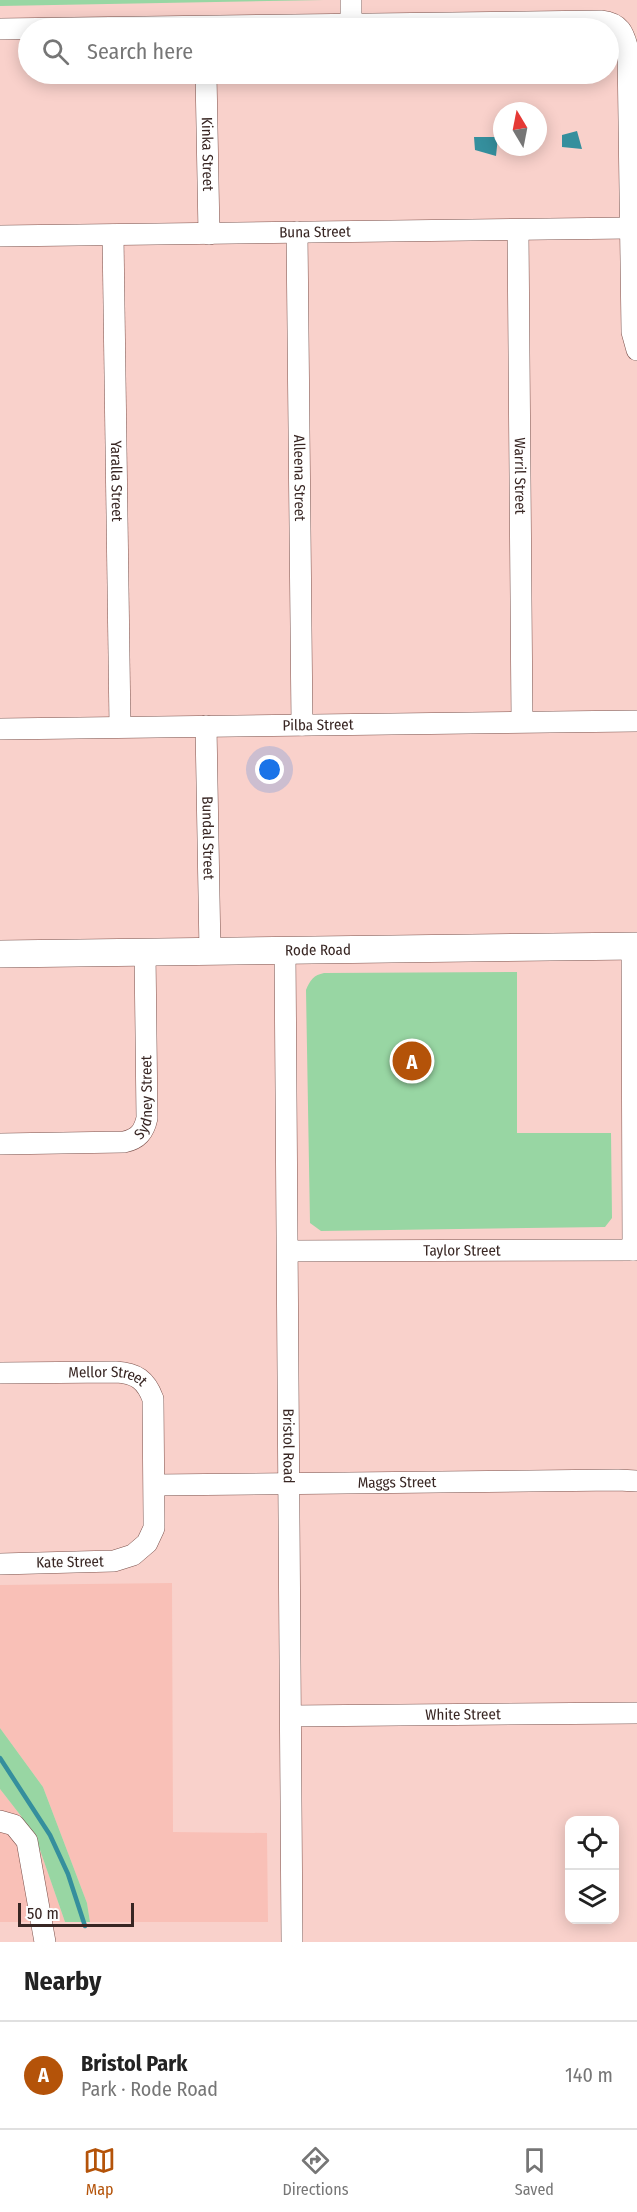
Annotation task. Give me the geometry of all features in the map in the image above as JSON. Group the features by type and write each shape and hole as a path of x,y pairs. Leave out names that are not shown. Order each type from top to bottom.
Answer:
{"main road":[{"name":"Rode Road","path":"0,954 635,946"}],"street":[{"path":"351,0 351,18"},
{"path":"619,28 628,50 633,138 630,228 632,332 637,350"},
{"path":"0,29 18,29"},
{"name":"Kinka Street","path":"206,84 209,234"},
{"name":"Buna Street","path":"0,236 630,228"},
{"name":"Warril Street","path":"518,230 522,721"},
{"name":"Alleena Street","path":"297,232 302,725"},
{"name":"Yaralla Street","path":"113,234 120,726"},
{"name":"Pilba Street","path":"0,729 637,721"},
{"name":"Bundal Street","path":"206,726 210,952"},
{"path":"635,946 635,1250"},
{"name":"Bristol Road","path":"285,950 292,1942"},
{"name":"Sydney Street","path":"0,1144 124,1142 136,1138 142,1131 147,1118 145,952"},
{"name":"Taylor Street","path":"288,1251 635,1250"},
{"name":"Mellor Street","path":"0,1373 116,1372 134,1375 143,1380 149,1388 154,1409 155,1485"},
{"name":"Maggs Street","path":"155,1485 637,1481"},
{"name":"Kate Street","path":"0,1563 103,1562 134,1555 147,1543 154,1528 155,1485"},
{"name":"White Street","path":"291,1716 637,1713"},
{"path":"0,1821 14,1826 27,1842 45,1942"}],"shaded area":[{"path":"172,1583 173,1832 267,1833 268,1922 90,1922 87,1903 43,1787 0,1728 0,1585"},
{"path":"0,1789 21,1816 40,1850 65,1922 0,1922"}],"green space":[{"path":"0,0 324,0 0,6"},
{"path":"517,972 517,1133 611,1133 612,1218 605,1227 321,1231 310,1223 306,990 311,981 324,973"},
{"path":"0,1728 43,1787 87,1903 90,1922 65,1922 40,1850 21,1816 0,1789"}],"water":[{"path":"577,131 582,149 562,147 562,135"},
{"path":"474,137 493,137 493,155 475,150"}],"waterway":[{"path":"0,1758 50,1835 68,1874 85,1926"}],"place":[{"name":"Bristol Park","path":"412,1061"}]}
